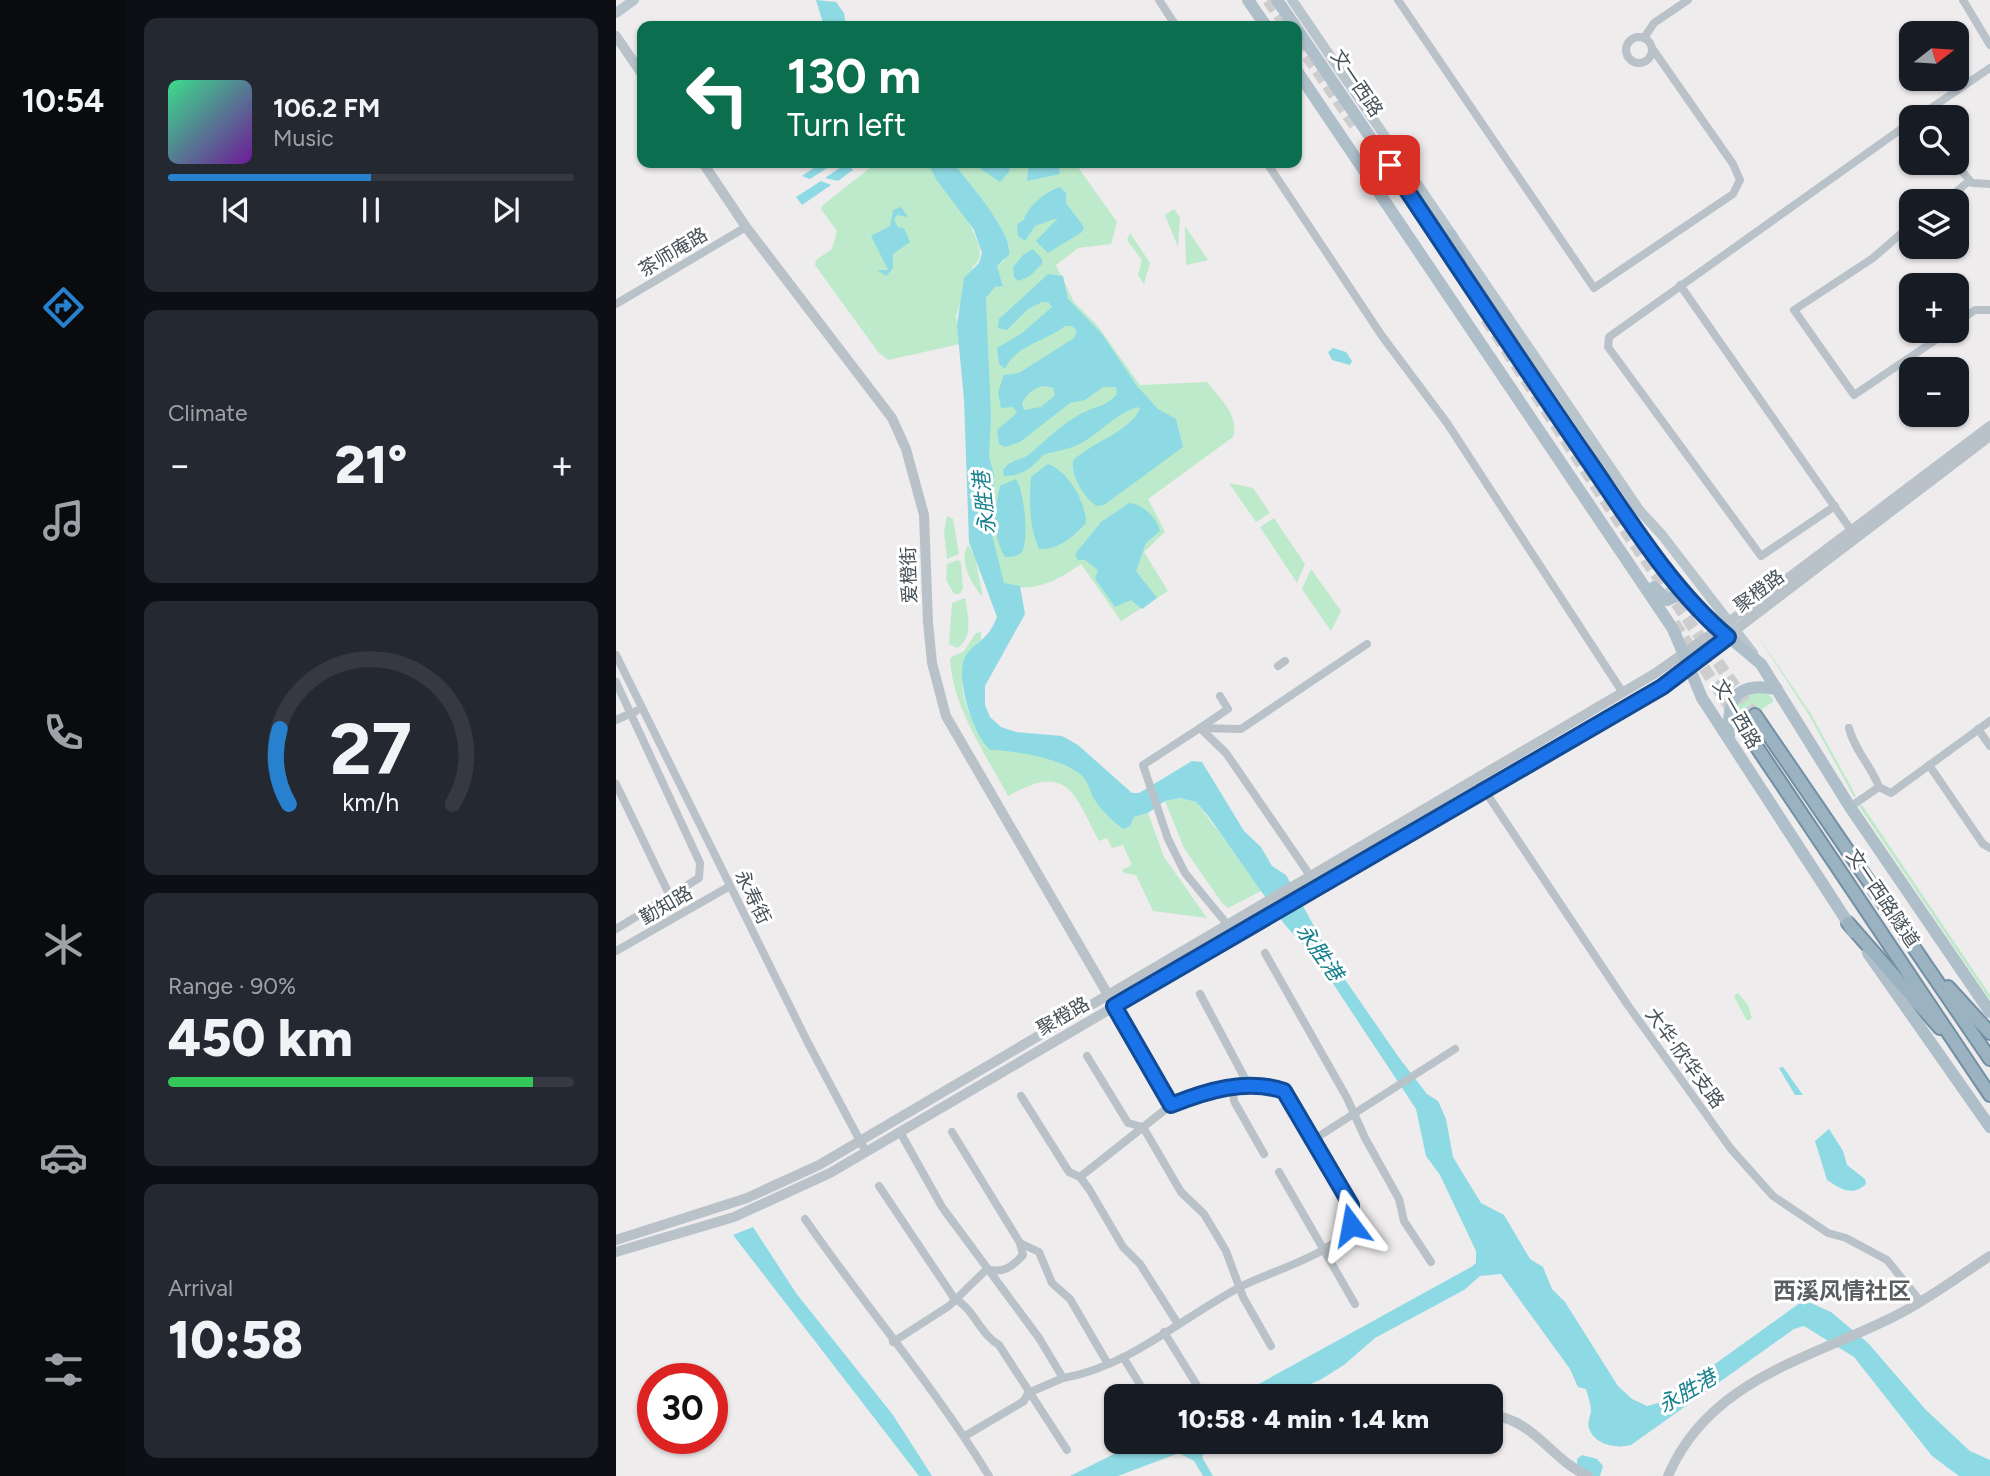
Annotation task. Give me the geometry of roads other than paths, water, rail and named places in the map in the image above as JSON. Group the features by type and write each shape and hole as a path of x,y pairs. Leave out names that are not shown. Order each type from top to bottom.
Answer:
{"highway":[{"name":"文一西路隧道","path":"1755,715 1990,1059"},
{"name":"文一西路隧道","path":"1742,725 1990,1095"},
{"path":"1848,923 1970,1063"},
{"path":"1926,965 1990,1033"}],"main road":[{"path":"616,13 634,0"},
{"path":"1248,0 1263,21"},
{"name":"文一西路","path":"1277,0 1292,21"},
{"path":"1292,0 1640,511 1662,535 1728,630"},
{"name":"文一西路","path":"1302,36 1631,522 1699,612 1728,630 1761,664 1850,807 1990,1012"},
{"name":"文一西路","path":"1302,78 1674,629 1702,698 1729,741 1848,923 1990,1127"},
{"path":"1451,235 1465,277"},
{"path":"1607,530 1631,554 1662,597 1667,600 1678,595 1677,582"},
{"path":"1729,741 1728,714 1736,695 1753,686 1777,689"}],"street":[{"path":"1158,0 1173,21"},
{"path":"1398,0 1594,288 1733,194 1740,180 1733,164 1652,48 1644,38 1635,37 1626,49 1628,57 1634,62 1643,62 1650,57 1652,48"},
{"path":"1644,38 1654,23 1688,0"},
{"path":"1963,0 1990,45"},
{"path":"616,36 637,67"},
{"path":"1938,105 1990,68"},
{"path":"1835,506 1761,556 1608,347 1609,337 1899,130"},
{"name":"爱橙街","path":"706,168 747,227 892,418 913,470 924,515 932,663 946,716 1114,1006"},
{"path":"1270,168 1382,336 1447,423 1623,693"},
{"path":"1964,175 1969,181 1990,184"},
{"path":"1959,189 1969,181"},
{"name":"茶师庵路","path":"616,304 747,227"},
{"path":"1899,235 1873,258 1794,310 1854,395 1931,343"},
{"path":"1680,285 1854,535"},
{"path":"1969,314 1975,310 1990,310"},
{"name":"聚橙路","path":"1854,535 1990,426"},
{"name":"聚橙路","path":"616,1240 747,1198 792,1179 860,1142 1623,693 1686,660 1990,436"},
{"path":"1200,728 1241,729 1367,644"},
{"name":"永寿街","path":"616,655 866,1152"},
{"name":"聚橙路","path":"616,1252 768,1203 866,1152 1662,687 1686,660"},
{"path":"616,682 700,863 699,878 616,929"},
{"path":"1220,696 1228,709 1143,765 1158,812 1185,873 1236,935"},
{"path":"616,720 641,708"},
{"path":"1849,728 1851,739 1872,769 1879,787 1891,793 1990,721"},
{"path":"1200,728 1226,753 1318,887"},
{"path":"1978,729 1990,746"},
{"path":"1929,765 1983,844 1990,848"},
{"name":"大华·欣华支路","path":"1477,779 1627,1004 1731,1149 1773,1195 1828,1233 1846,1238 1887,1260 1921,1302"},
{"path":"616,784 670,896"},
{"path":"1850,807 1879,787"},
{"name":"勤知路","path":"616,950 730,886"},
{"path":"1265,953 1303,1016 1399,1199 1404,1221 1431,1262"},
{"path":"1200,994 1249,1086"},
{"path":"1114,1006 1171,1105"},
{"path":"1313,1140 1455,1049"},
{"path":"1087,1056 1128,1123 1143,1127 1181,1192 1204,1214 1226,1251 1242,1286 1243,1297 1271,1346"},
{"path":"965,1436 1024,1401 1028,1393 1063,1378 1082,1375 1123,1357 1242,1286 1339,1242 1351,1225 1351,1205 1284,1091 1266,1085 1232,1087 1171,1105 1080,1177"},
{"path":"1232,1087 1234,1101 1264,1154"},
{"path":"1021,1096 1069,1172 1080,1177 1124,1247 1140,1264 1178,1324"},
{"path":"900,1132 942,1207 1039,1338 1063,1378"},
{"path":"952,1132 1020,1243 1023,1255 1011,1267 997,1272 987,1269"},
{"path":"1279,1172 1356,1304"},
{"path":"879,1185 954,1298 963,1303 988,1339 999,1345 1066,1450"},
{"path":"805,1219 965,1436 989,1476"},
{"path":"1020,1243 1039,1252 1052,1283 1070,1299 1108,1364"},
{"path":"1668,1476 1694,1433 1734,1393 1764,1373 1865,1331 1921,1302 1990,1256"},
{"path":"894,1342 926,1324 987,1269"},
{"path":"1164,1332 1196,1384"},
{"path":"1123,1357 1140,1384"},
{"path":"1503,1418 1519,1421 1570,1468 1588,1476"}],"water":[{"path":"816,0 836,2 844,13 845,21 822,21"},
{"path":"814,168 827,168 810,179 802,176"},
{"path":"840,168 853,170 838,181 825,178"},
{"name":"永胜港","path":"930,168 957,168 991,211 1009,246 1009,255 997,266 1003,286 995,287 986,298 991,417 989,456 994,475 992,535 1004,583 1020,586 1025,614 985,686 985,705 990,717 1001,727 1016,732 1062,736 1078,745 1132,793 1139,793 1192,761 1202,762 1244,831 1261,847 1272,866 1286,875 1337,968 1400,1059 1427,1094 1438,1101 1446,1119 1453,1157 1481,1203 1504,1215 1530,1259 1543,1267 1552,1289 1565,1302 1618,1386 1632,1399 1647,1406 1662,1402 1804,1300 1831,1312 1868,1343 1926,1410 1970,1451 1990,1460 1990,1476 1959,1476 1932,1456 1854,1357 1804,1326 1794,1329 1631,1445 1619,1446 1601,1442 1589,1428 1591,1408 1586,1389 1578,1387 1570,1369 1501,1274 1480,1276 1464,1290 1375,1338 1344,1365 1320,1380 1310,1384 1259,1384 1471,1267 1476,1263 1476,1251 1440,1175 1426,1156 1416,1109 1318,961 1285,925 1196,802 1180,798 1165,801 1148,813 1134,817 1130,826 1124,829 1099,806 1086,780 1076,771 1040,757 990,750 978,732 963,689 963,663 967,654 987,635 997,617 969,542 964,400 957,325 964,278 979,263 982,253 974,230"},
{"path":"979,168 1009,168 1010,171 1000,182"},
{"path":"1028,168 1059,168 1060,174 1027,181"},
{"path":"821,181 831,185 802,205 796,197"},
{"path":"1060,187 1066,193 1066,203 1084,227 1082,232 1048,253 1036,241 1058,218 1035,226 1025,241 1018,236 1017,224 1024,220 1038,200"},
{"path":"901,207 908,217 897,215 894,220 898,227 904,228 910,242 893,254 893,268 886,276 877,270 888,270 871,236 890,226 893,210"},
{"path":"1033,249 1042,259 1042,264 1030,276 1018,281 1014,277 1013,267 1023,255"},
{"path":"1048,274 1063,276 1068,299 1102,334 1137,386 1158,409 1176,419 1183,447 1104,505 1097,506 1092,502 1076,480 1073,461 1127,425 1140,409 1137,407 1116,418 1080,444 1043,455 1026,470 1016,475 1004,476 1003,470 1009,464 1028,456 1073,418 1107,403 1117,394 1116,387 1103,387 1085,400 1070,403 1020,442 1005,447 999,444 997,430 1017,413 1013,407 1001,408 998,392 1004,375 1019,373 1074,338 1077,331 1072,326 1065,326 1016,354 1005,369 999,364 997,348 1022,333 1052,307 1048,302 1042,302 1028,309 1007,330 998,328 999,319","holes":["1046,386 1053,388 1055,395 1041,407 1024,410 1022,403 1032,391"]},
{"path":"1333,348 1346,352 1352,361 1350,365 1332,360 1328,352"},
{"path":"1048,464 1069,480 1083,506 1086,523 1059,545 1039,549 1030,514 1031,477"},
{"path":"1016,479 1023,504 1024,547 1021,553 1005,557 996,532 996,504 1000,486"},
{"path":"1129,503 1149,512 1160,531 1146,543 1136,571 1157,598 1142,609 1131,600 1115,607 1095,579 1098,570 1085,560 1078,560 1075,554 1101,522"},
{"path":"1783,1067 1803,1095 1795,1095 1779,1068"},
{"path":"1829,1129 1843,1151 1847,1165 1865,1179 1866,1184 1861,1188 1846,1190 1827,1180 1815,1141"},
{"path":"753,1227 796,1293 893,1415 932,1476 919,1476 733,1235"},
{"path":"1114,1454 1176,1454 1118,1476 1070,1476"},
{"path":"1181,1454 1204,1454 1202,1457 1213,1476 1203,1476 1194,1461"},
{"path":"1582,1455 1597,1459 1603,1466 1600,1476 1578,1476 1577,1459"}],"tunnel":[{"path":"1268,0 1283,21"},
{"path":"1302,48 1358,130"},
{"path":"1486,319 1624,529 1755,715"},
{"path":"1674,623 1742,725"}],"district":[{"name":"西溪风情社区","path":"1842,1291"}]}
